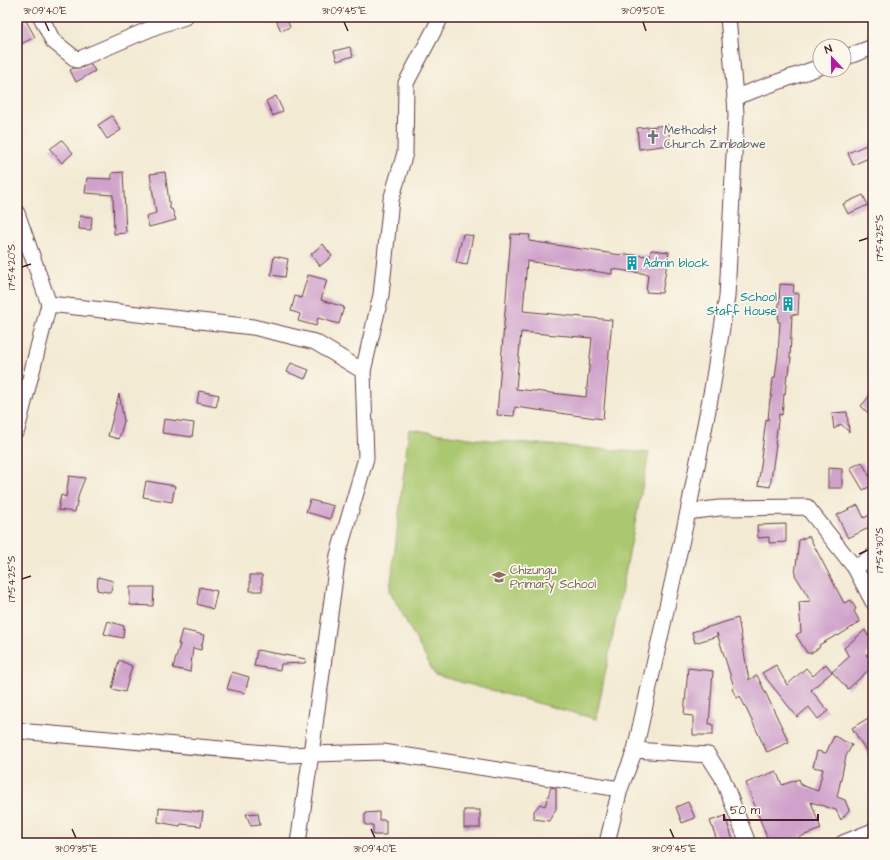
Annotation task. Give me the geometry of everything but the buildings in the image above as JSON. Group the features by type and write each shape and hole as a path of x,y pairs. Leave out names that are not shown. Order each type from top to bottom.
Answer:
{"street":[{"path":"41,17 53,41 77,60 157,26 186,17"},
{"path":"298,843 338,555 366,458 363,371 381,295 391,200 405,153 406,83 441,17"},
{"path":"607,843 620,789 636,750 688,512 712,389 727,297 736,115 728,17"},
{"path":"852,55 873,47"},
{"path":"735,97 812,70"},
{"path":"17,213 49,304 17,430"},
{"path":"49,304 253,327 315,342 363,371"},
{"path":"688,512 719,508 807,507 855,568 873,602"},
{"path":"855,568 873,556"},
{"path":"17,730 288,754 383,752 620,789"},
{"path":"636,750 708,756 722,777 748,843"},
{"path":"843,843 873,831"}],"green space":[{"path":"409,429 476,439 649,453 596,719 435,675 390,591"}],"place":[{"name":"Methodist Church Zimbabwe","path":"653,137"},
{"name":"Admin block","path":"632,263"},
{"name":"School Staff House","path":"788,304"},
{"name":"Chizungu Primary School","path":"499,577"}]}
